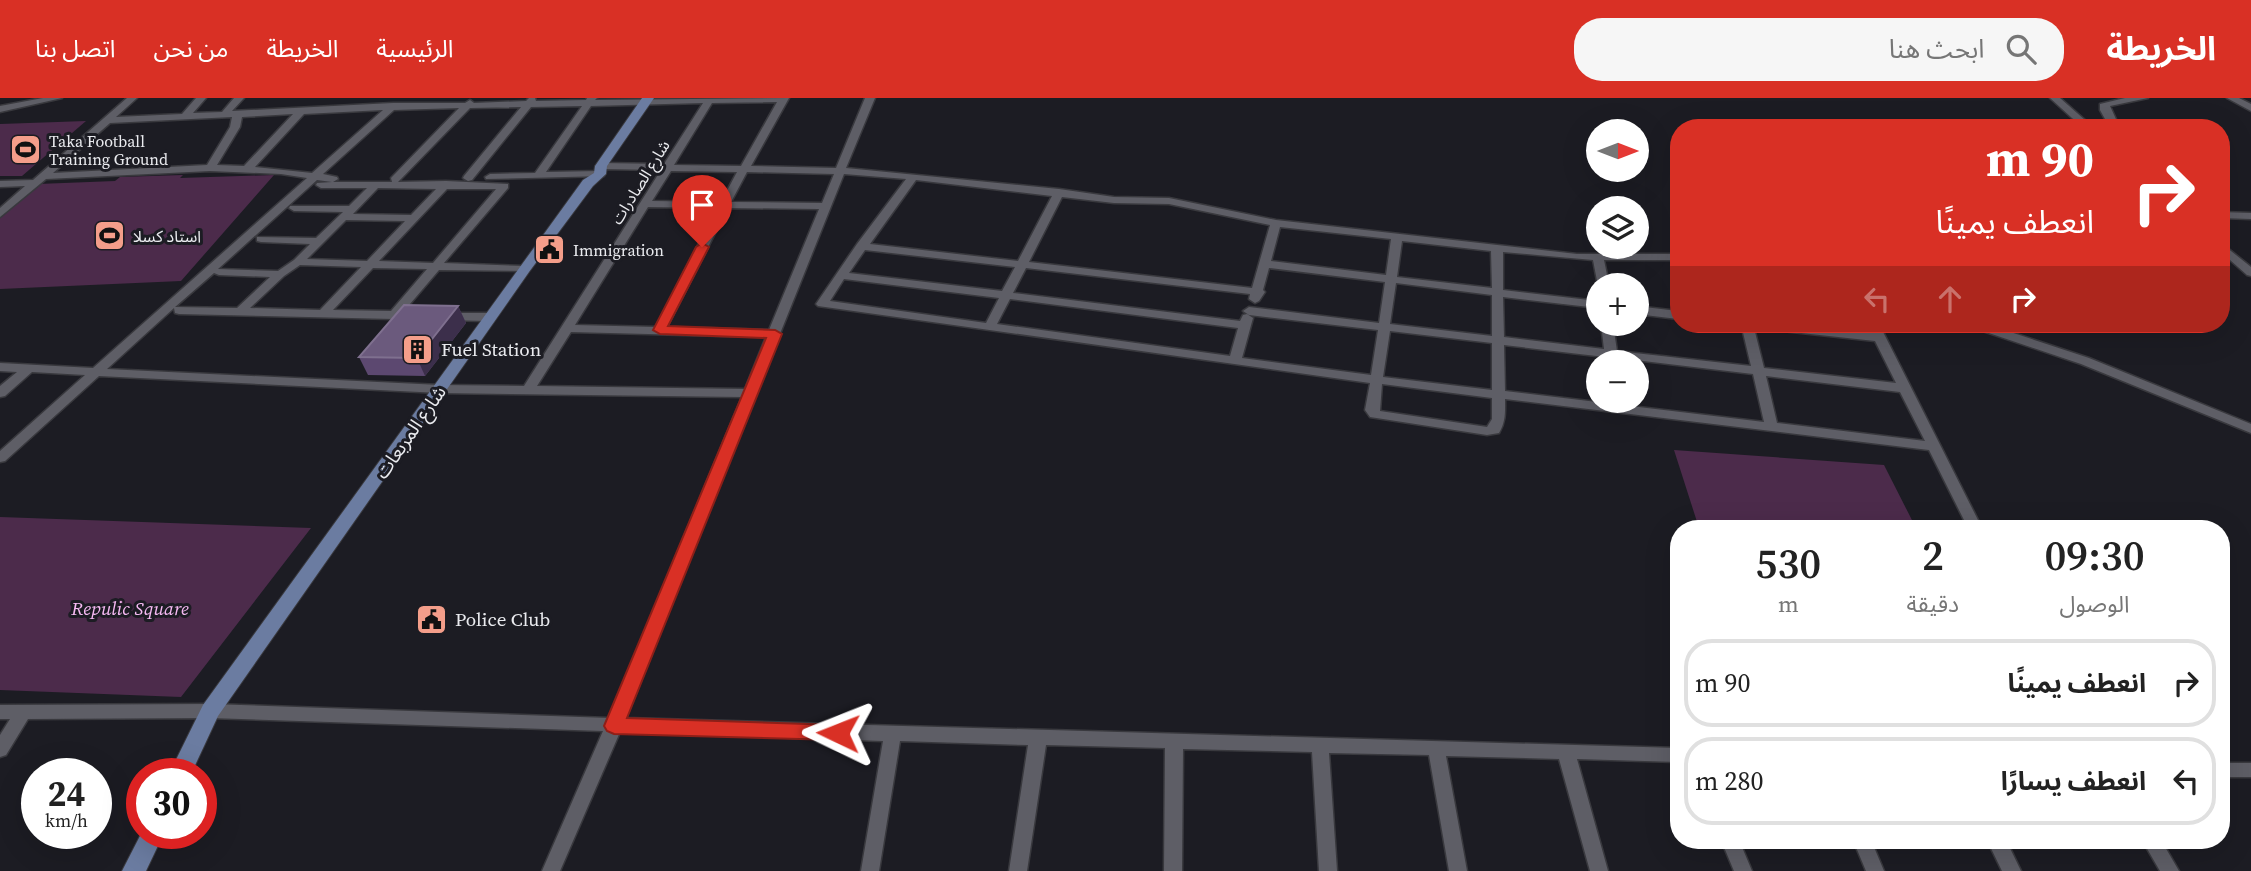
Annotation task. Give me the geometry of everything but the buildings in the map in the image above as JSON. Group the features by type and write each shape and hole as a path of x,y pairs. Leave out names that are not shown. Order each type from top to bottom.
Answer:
{"main road":[{"name":"شارع المربعات","path":"188,758 210,711 524,268 596,174 648,99"},
{"path":"134,871 145,849"}],"street":[{"path":"0,108 41,98"},
{"path":"0,108 57,98"},
{"path":"3,210 41,180 131,98"},
{"path":"185,116 201,98"},
{"path":"226,113 239,98"},
{"path":"319,110 330,98"},
{"path":"0,458 317,181 403,98"},
{"name":"شارع الصادرات","path":"528,390 711,98"},
{"path":"107,120 471,102 783,98 660,330"},
{"path":"551,871 614,726 870,98"},
{"path":"2055,98 2079,119"},
{"path":"2110,119 2105,104 2143,98"},
{"path":"2232,98 2250,106"},
{"path":"538,176 591,99"},
{"path":"468,177 531,101"},
{"path":"395,180 471,102"},
{"path":"247,169 302,110"},
{"path":"210,168 235,127 238,113"},
{"path":"0,184 210,168 247,169 317,181 376,185 504,186 668,168 841,170 1114,200 1169,201 1276,223 1397,238 1586,256"},
{"path":"317,181 596,174"},
{"path":"913,177 822,304 1377,380 1586,402"},
{"path":"323,314 446,184"},
{"path":"239,312 280,274 298,262 376,185"},
{"path":"394,316 504,186"},
{"path":"990,327 1059,192"},
{"path":"645,204 827,206"},
{"path":"294,208 414,218"},
{"path":"2230,215 2251,216"},
{"path":"1235,361 1249,311 1259,292 1276,223"},
{"path":"1397,238 1372,410 1375,414 1476,430 1494,430 1498,426 1497,248"},
{"path":"261,239 320,241"},
{"path":"861,246 1259,292"},
{"path":"2230,254 2251,273"},
{"path":"1649,257 1670,257"},
{"path":"298,262 524,268"},
{"path":"1267,264 1586,304"},
{"path":"219,272 280,274"},
{"path":"841,275 1245,325"},
{"path":"178,310 408,316"},
{"path":"1249,311 1497,339 1586,354"},
{"path":"1649,312 1670,314"},
{"path":"435,316 489,317"},
{"path":"568,328 775,334"},
{"path":"1749,333 1772,428"},
{"path":"1835,333 1880,338"},
{"path":"1878,333 1971,520"},
{"path":"2002,333 2085,361 2251,429"},
{"path":"1649,361 1903,388"},
{"path":"0,367 440,389 749,393"},
{"path":"0,393 29,368"},
{"path":"1649,410 1772,428 1934,446"},
{"path":"0,712 210,711 614,726 1670,754"},
{"path":"0,750 23,713"},
{"path":"870,871 893,734"},
{"path":"1018,871 1038,738"},
{"path":"1173,871 1174,741"},
{"path":"1320,744 1328,871"},
{"path":"1436,748 1458,871"},
{"path":"1566,751 1599,871"},
{"path":"2230,770 2250,771"},
{"path":"1733,849 1742,871"},
{"path":"1866,849 1875,871"},
{"path":"2001,849 2012,871"},
{"path":"2157,849 2170,871"}],"green space":[{"name":"Taka Football Training Ground","path":"86,121 22,176 0,176 0,124"},
{"name":"استاد كسلا","path":"183,175 180,178 274,175 181,281 0,289 0,217 38,184"},
{"path":"1674,450 1884,465 1912,520 1696,520"},
{"name":"Repulic Square","path":"0,517 311,528 181,697 0,690"}],"place":[{"name":"Taka Football Training Ground","path":"26,150"},
{"name":"استاد كسلا","path":"110,236"},
{"name":"Immigration","path":"550,250"},
{"name":"Fuel Station","path":"418,349"},
{"name":"Police Club","path":"432,619"}],"route":[{"path":"702,247 660,330 775,334 614,726 838,733"}]}
